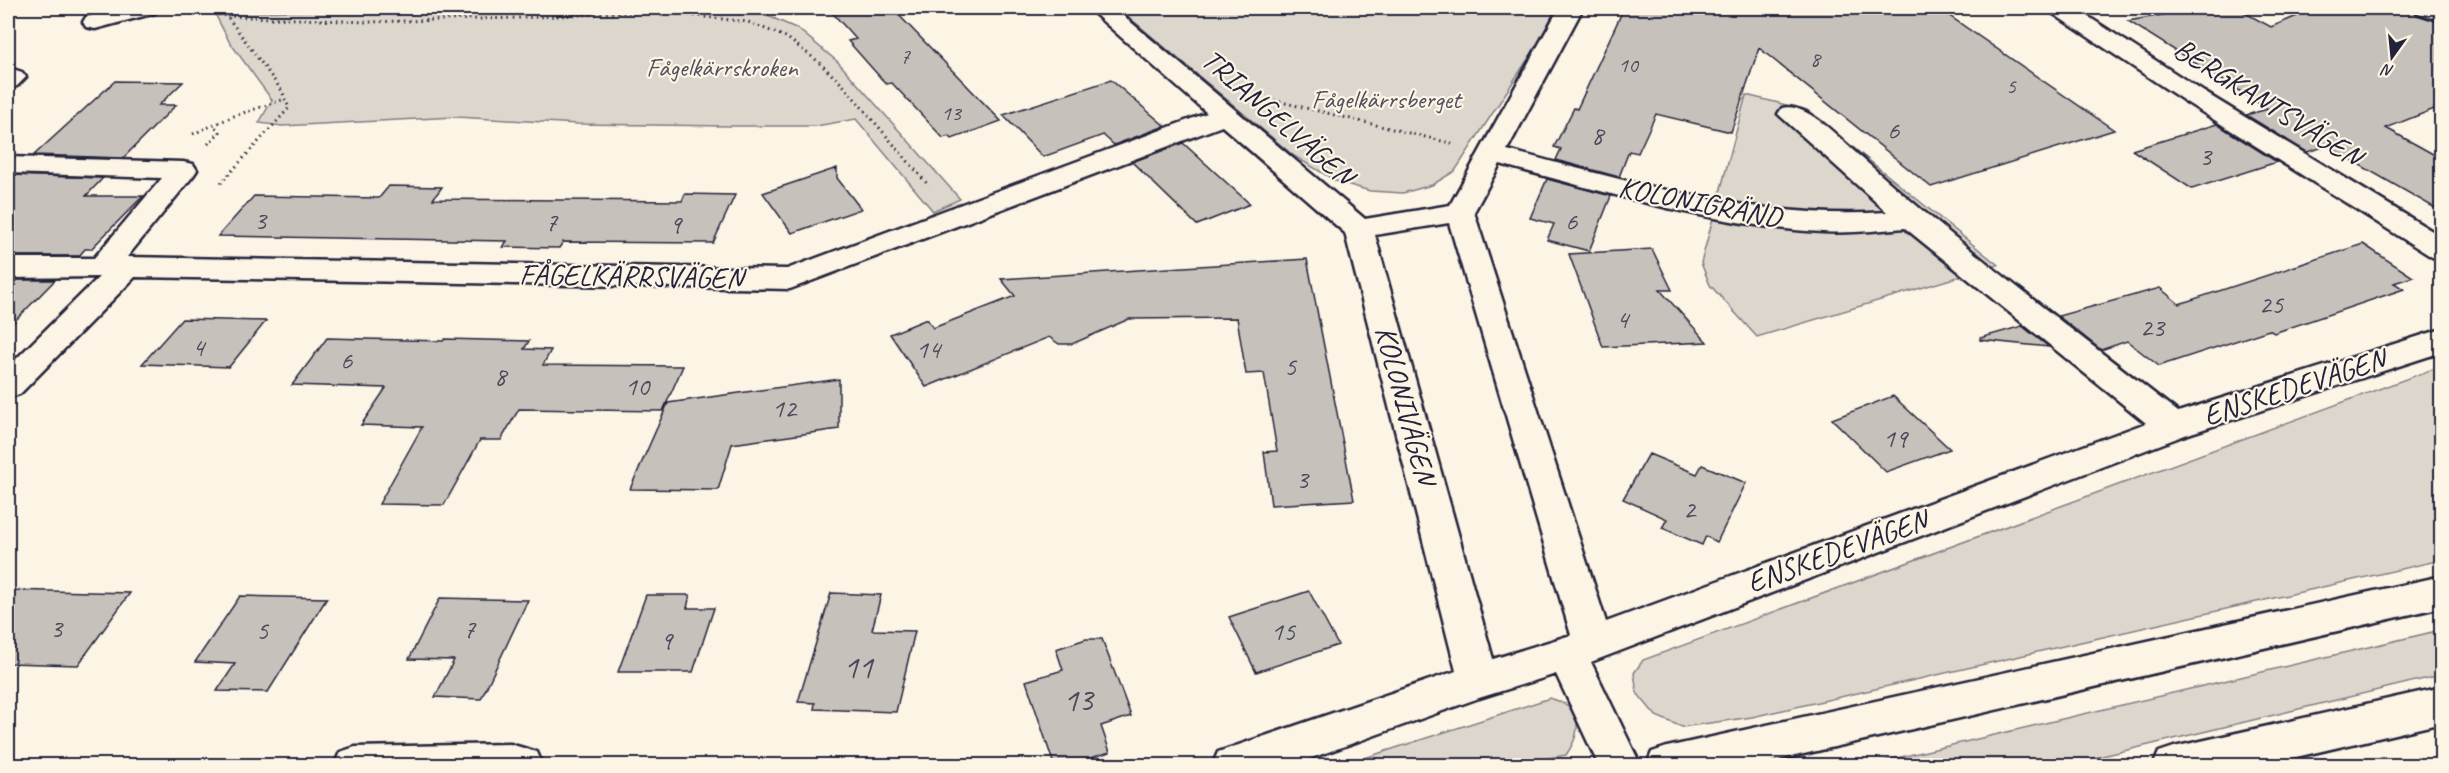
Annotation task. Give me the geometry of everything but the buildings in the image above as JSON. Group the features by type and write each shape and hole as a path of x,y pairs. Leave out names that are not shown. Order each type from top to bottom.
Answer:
{"street":[{"path":"95,22 147,8"},
{"name":"TRIANGELVÄGEN","path":"1100,8 1359,229"},
{"path":"1571,8 1460,212 1580,648 1620,765"},
{"name":"BERGKANTSVÄGEN","path":"2060,8 2195,97 2442,250"},
{"path":"2426,8 2442,14"},
{"path":"1791,114 1823,138 1912,219 2173,426"},
{"name":"FÅGELKÄRRSVÄGEN","path":"8,268 790,279 1226,115"},
{"name":"KOLONIGRÄND","path":"1492,154 1658,198 1757,215 1822,223 1912,219"},
{"path":"8,165 183,170 114,268 8,386"},
{"path":"1359,229 1460,212"},
{"name":"KOLONIVÄGEN","path":"1359,229 1479,681"},
{"name":"ENSKEDEVÄGEN","path":"1233,765 1580,648 2173,426 2442,340"},
{"path":"1667,765 2442,591"},
{"path":"2174,765 2442,705"},
{"path":"356,765 510,763 522,765"}],"path":[{"path":"199,8 199,10 227,16 367,22 518,18 653,11 748,22 786,37 843,85 955,217"},
{"path":"218,185 289,108 282,91 227,16"},
{"path":"1263,98 1492,154"},
{"path":"138,169 180,147 191,135 234,116 285,99"}],"green space":[{"name":"Fågelkärrskroken","path":"212,8 230,8 242,12 440,8 725,8 757,11 798,29 838,62 960,199 933,211 856,119 816,126 578,124 456,117 282,126 259,123 272,100 229,41"},
{"name":"Fågelkärrsberget","path":"1118,8 1556,8 1539,42 1455,171 1432,185 1403,193 1370,191 1336,181 1294,156"},
{"path":"1746,95 1807,110 1998,265 1757,337 1710,285 1701,263"},
{"path":"2441,366 2441,560 1752,717 1682,727 1656,716 1637,693 1634,673 1643,660"},
{"path":"2441,630 2441,675 2065,765 1867,765"},
{"path":"1550,698 1568,706 1576,718 1577,731 1566,755 1508,765 1343,765"}]}
